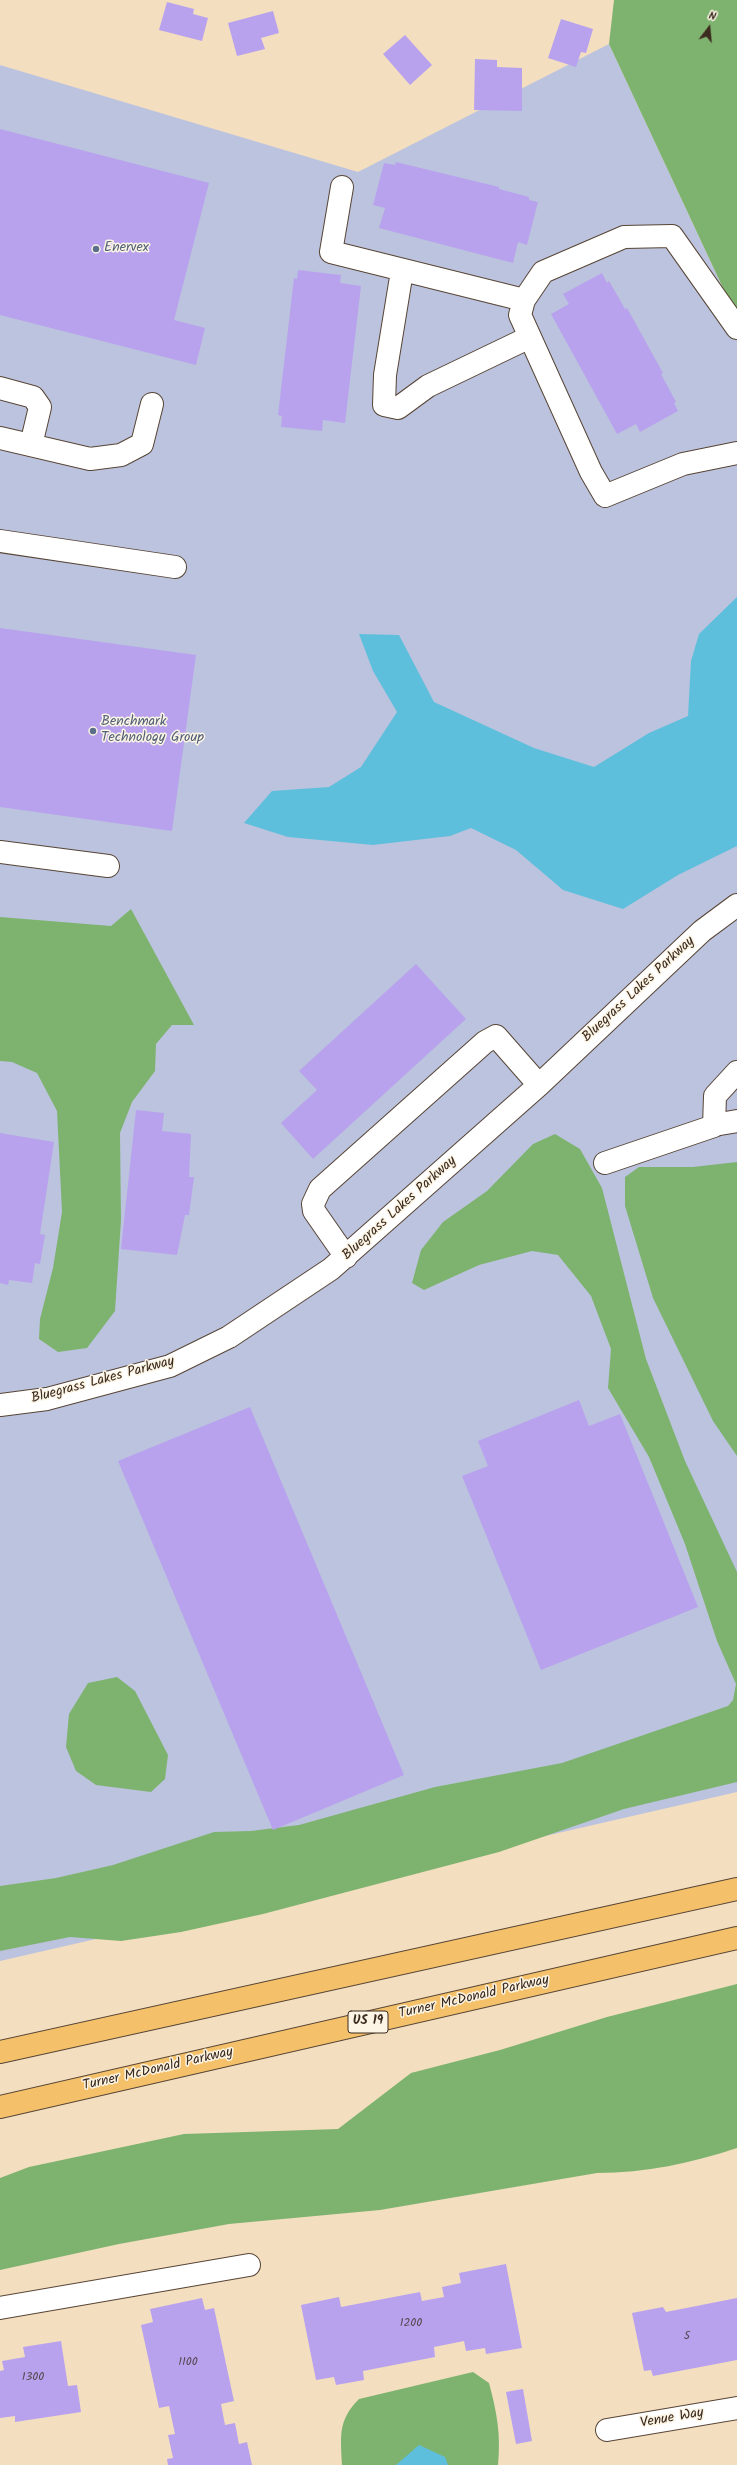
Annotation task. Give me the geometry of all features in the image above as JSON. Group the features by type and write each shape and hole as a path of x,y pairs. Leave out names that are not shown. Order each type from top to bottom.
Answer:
{"highway":[{"path":"560,1929 737,1880"},
{"path":"0,2052 737,1889"},
{"name":"Turner McDonald Parkway","path":"0,2107 737,1938"}],"street":[{"path":"342,187 332,252 402,271 524,300"},
{"path":"737,328 672,236 624,236 543,272 524,300 520,315 591,472 605,496 683,464 737,453"},
{"path":"402,271 386,375 384,405 398,408 428,386 530,337"},
{"path":"0,388 33,397 40,406 31,445"},
{"path":"0,438 90,459 122,455 142,444 152,404"},
{"path":"0,541 175,567"},
{"path":"0,852 108,866"},
{"name":"Bluegrass Lakes Parkway","path":"0,1405 47,1399 170,1366 229,1337 331,1269 539,1085 702,931 737,905"},
{"path":"346,1257 314,1211 313,1204 320,1189 485,1042 496,1036 539,1085"},
{"path":"714,1125 715,1096 737,1072"},
{"path":"605,1163 714,1125 737,1121"},
{"path":"0,2308 249,2265"},
{"name":"Venue Way","path":"607,2430 737,2408"}],"shaded area":[{"path":"609,44 737,318 737,1792 0,1961 0,65 358,172"}],"green space":[{"path":"614,0 737,0 737,318 609,44"},
{"path":"131,909 194,1025 172,1025 156,1044 155,1071 132,1102 120,1133 121,1220 115,1311 87,1348 58,1352 39,1339 40,1319 53,1268 62,1212 57,1111 37,1073 12,1062 0,1061 0,917 111,926"},
{"path":"555,1134 580,1149 602,1188 646,1359 685,1461 737,1572 737,1782 624,1809 499,1852 263,1914 181,1932 121,1941 70,1937 0,1951 0,1886 56,1878 113,1865 214,1832 251,1831 299,1825 435,1787 562,1763 728,1706 733,1700 736,1684 717,1641 685,1544 649,1457 608,1388 611,1349 591,1296 558,1255 532,1251 479,1265 424,1290 412,1283 421,1250 443,1222 487,1191 533,1144"},
{"path":"737,1162 737,1456 713,1421 653,1298 625,1206 625,1177 639,1167 693,1167"},
{"path":"117,1677 135,1691 168,1755 165,1779 151,1792 96,1785 76,1771 66,1747 69,1714 88,1683"},
{"path":"737,1984 737,2148 685,2163 651,2169 615,2173 597,2173 380,2210 229,2224 119,2244 0,2270 0,2178 29,2167 184,2134 338,2129 411,2073 500,2050 607,2017"},
{"path":"473,2372 489,2383 498,2424 498,2465 342,2465 341,2438 344,2422 352,2407 359,2399"}],"water":[{"path":"737,597 737,846 678,875 623,909 563,890 516,850 471,828 450,836 373,845 288,837 244,823 272,791 329,787 361,767 397,712 373,671 359,634 399,635 434,702 534,748 594,767 649,733 688,716 691,661 699,634"},
{"path":"419,2445 445,2457 448,2465 396,2465"}],"building":[{"path":"167,2 194,9 193,14 208,18 202,41 159,30"},
{"path":"273,11 279,33 261,38 265,49 237,56 228,23"},
{"path":"561,19 593,29 586,53 581,52 576,67 548,58"},
{"path":"405,35 432,65 410,85 383,54"},
{"path":"475,59 497,60 497,67 522,68 522,111 474,110"},
{"name":"Enervex","path":"0,129 209,183 174,320 205,328 196,365 0,315"},
{"path":"396,162 499,187 499,189 529,197 529,200 538,202 527,245 518,242 513,263 379,228 385,208 373,205 384,163 395,165"},
{"path":"298,270 341,275 340,283 361,286 345,423 323,420 322,431 281,427 282,416 278,415 294,278 297,279"},
{"path":"602,273 607,283 609,281 625,309 627,308 663,373 661,374 676,402 674,403 678,411 640,432 636,424 617,434 551,314 569,304 563,294"},
{"name":"Benchmark Technology Group","path":"0,628 196,655 172,831 0,807"},
{"path":"416,964 466,1019 313,1159 281,1123 317,1090 299,1071"},
{"path":"136,1110 164,1113 162,1131 191,1134 189,1177 194,1177 189,1215 185,1215 177,1255 121,1249"},
{"path":"0,1133 54,1142 40,1234 45,1235 40,1264 35,1263 32,1283 9,1280 8,1285 0,1283"},
{"path":"579,1400 589,1426 620,1414 698,1607 541,1670 462,1476 488,1466 478,1441"},
{"path":"250,1407 404,1775 273,1830 118,1461"},
{"path":"506,2264 522,2348 486,2354 485,2348 466,2351 464,2341 434,2347 435,2357 363,2371 364,2380 336,2385 334,2377 316,2380 301,2305 339,2297 341,2307 420,2292 422,2301 444,2297 442,2287 461,2283 459,2273"},
{"path":"202,2298 205,2310 214,2308 234,2401 221,2404 225,2425 235,2423 239,2444 247,2442 252,2465 168,2465 167,2459 173,2458 168,2435 175,2434 169,2406 159,2408 141,2325 153,2322 150,2309"},
{"path":"737,2298 737,2360 653,2376 651,2370 644,2371 632,2313 663,2307 666,2312"},
{"path":"61,2341 68,2386 77,2385 81,2412 15,2422 15,2416 0,2418 0,2371 4,2370 2,2361 25,2357 23,2347"},
{"path":"523,2389 532,2441 516,2444 506,2392"}],"place":[{"name":"Enervex","path":"96,249"},
{"name":"Benchmark Technology Group","path":"93,731"}]}
